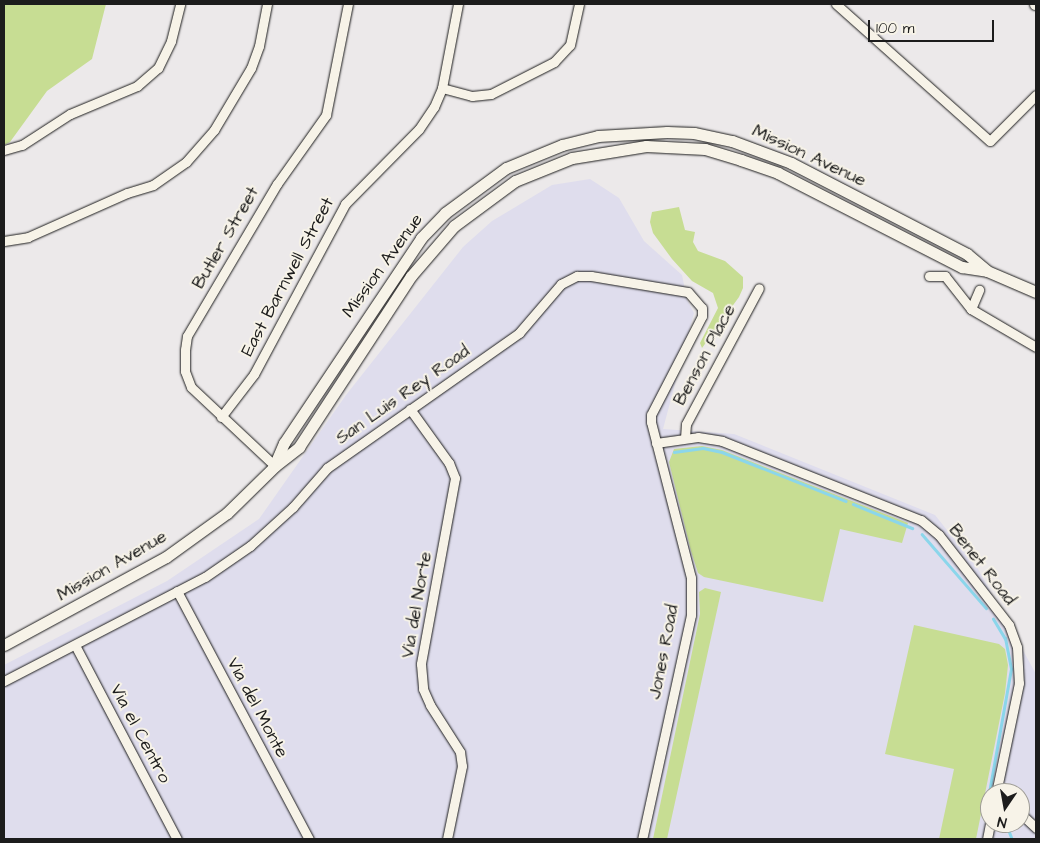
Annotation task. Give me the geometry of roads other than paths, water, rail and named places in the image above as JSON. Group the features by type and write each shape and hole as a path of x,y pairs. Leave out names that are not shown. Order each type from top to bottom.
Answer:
{"main road":[{"name":"Mission Avenue","path":"274,466 284,442 421,238 444,213 506,168 562,144 598,136 667,132 694,133 732,141 791,163 967,254 987,271"},
{"name":"Mission Avenue","path":"4,645 182,546 238,504 274,466 299,447 412,276 454,226 515,181 572,158 646,146 705,149 778,173 962,267 987,271 1036,292"}],"street":[{"path":"4,150 22,145 70,114 138,86 158,68 171,40 180,4"},
{"path":"4,241 28,237 127,193 153,186 186,162 214,130 251,68 260,46 267,4"},
{"name":"Butler Street","path":"274,466 192,387 185,371 188,336 277,184 326,115 348,4"},
{"name":"East Barnwell Street","path":"221,416 254,374 345,204 419,129 442,88 458,4"},
{"path":"442,88 472,96 491,94 554,62 570,45 579,4"},
{"path":"836,4 984,137 994,140 1036,95"},
{"name":"San Luis Rey Road","path":"4,681 205,577 250,546 293,506 327,468 519,333 561,284 577,276 591,276 688,292 702,308 702,316 652,415 656,443"},
{"path":"929,276 945,276 971,309 1036,347"},
{"name":"Benson Place","path":"685,438 686,424 759,288"},
{"path":"971,309 979,290"},
{"name":"Via del Norte","path":"410,409 449,464 456,478 421,664 423,689 430,705 460,752 462,766 447,839"},
{"name":"Benet Road","path":"656,443 685,438 722,441 921,520 939,534 1009,625 1017,647 1019,683 999,783"},
{"name":"Jones Road","path":"642,839 691,615 691,578 656,443"},
{"name":"Via del Monte","path":"177,590 309,839"},
{"name":"Via el Centro","path":"75,644 176,839"}],"waterway":[{"path":"674,452 703,448 722,452 846,501"},
{"path":"853,504 912,528"},
{"path":"922,534 986,608"},
{"path":"991,783 1011,669 1005,639 993,619"},
{"path":"1010,833 1012,839"}]}
